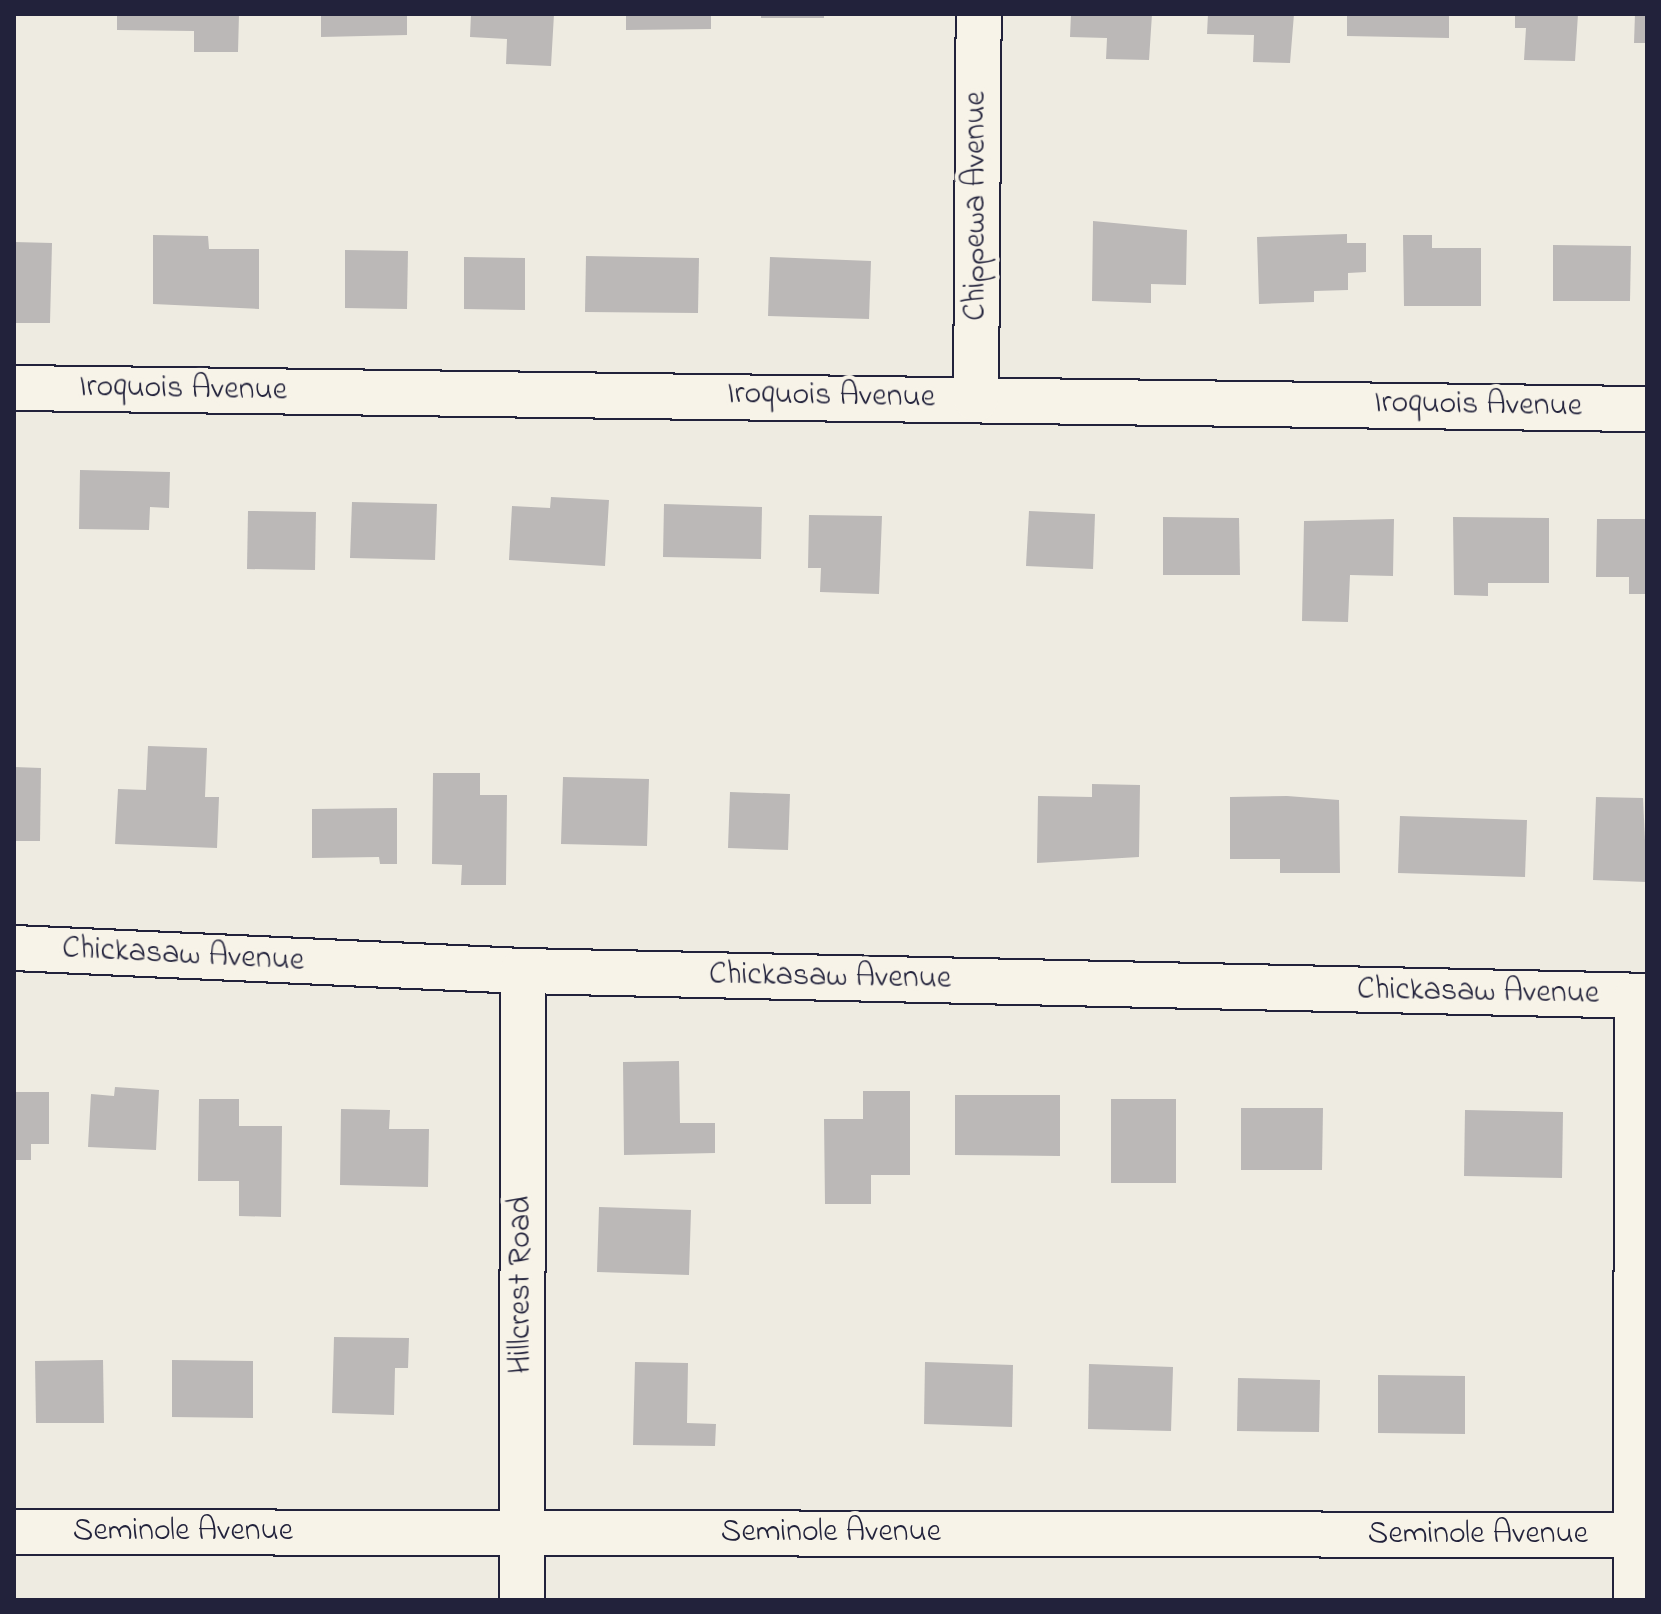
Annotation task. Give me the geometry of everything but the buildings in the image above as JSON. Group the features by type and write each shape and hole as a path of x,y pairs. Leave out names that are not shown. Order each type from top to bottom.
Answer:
{"street":[{"name":"Chippewa Avenue","path":"976,399 979,14"},
{"name":"Iroquois Avenue","path":"14,388 1647,409"},
{"name":"Chickasaw Avenue","path":"14,948 523,971 1642,996"},
{"name":"Hillcrest Road","path":"522,1600 523,971"},
{"path":"1636,1600 1641,1535 1642,996"},
{"name":"Seminole Avenue","path":"14,1532 1641,1535"}]}
